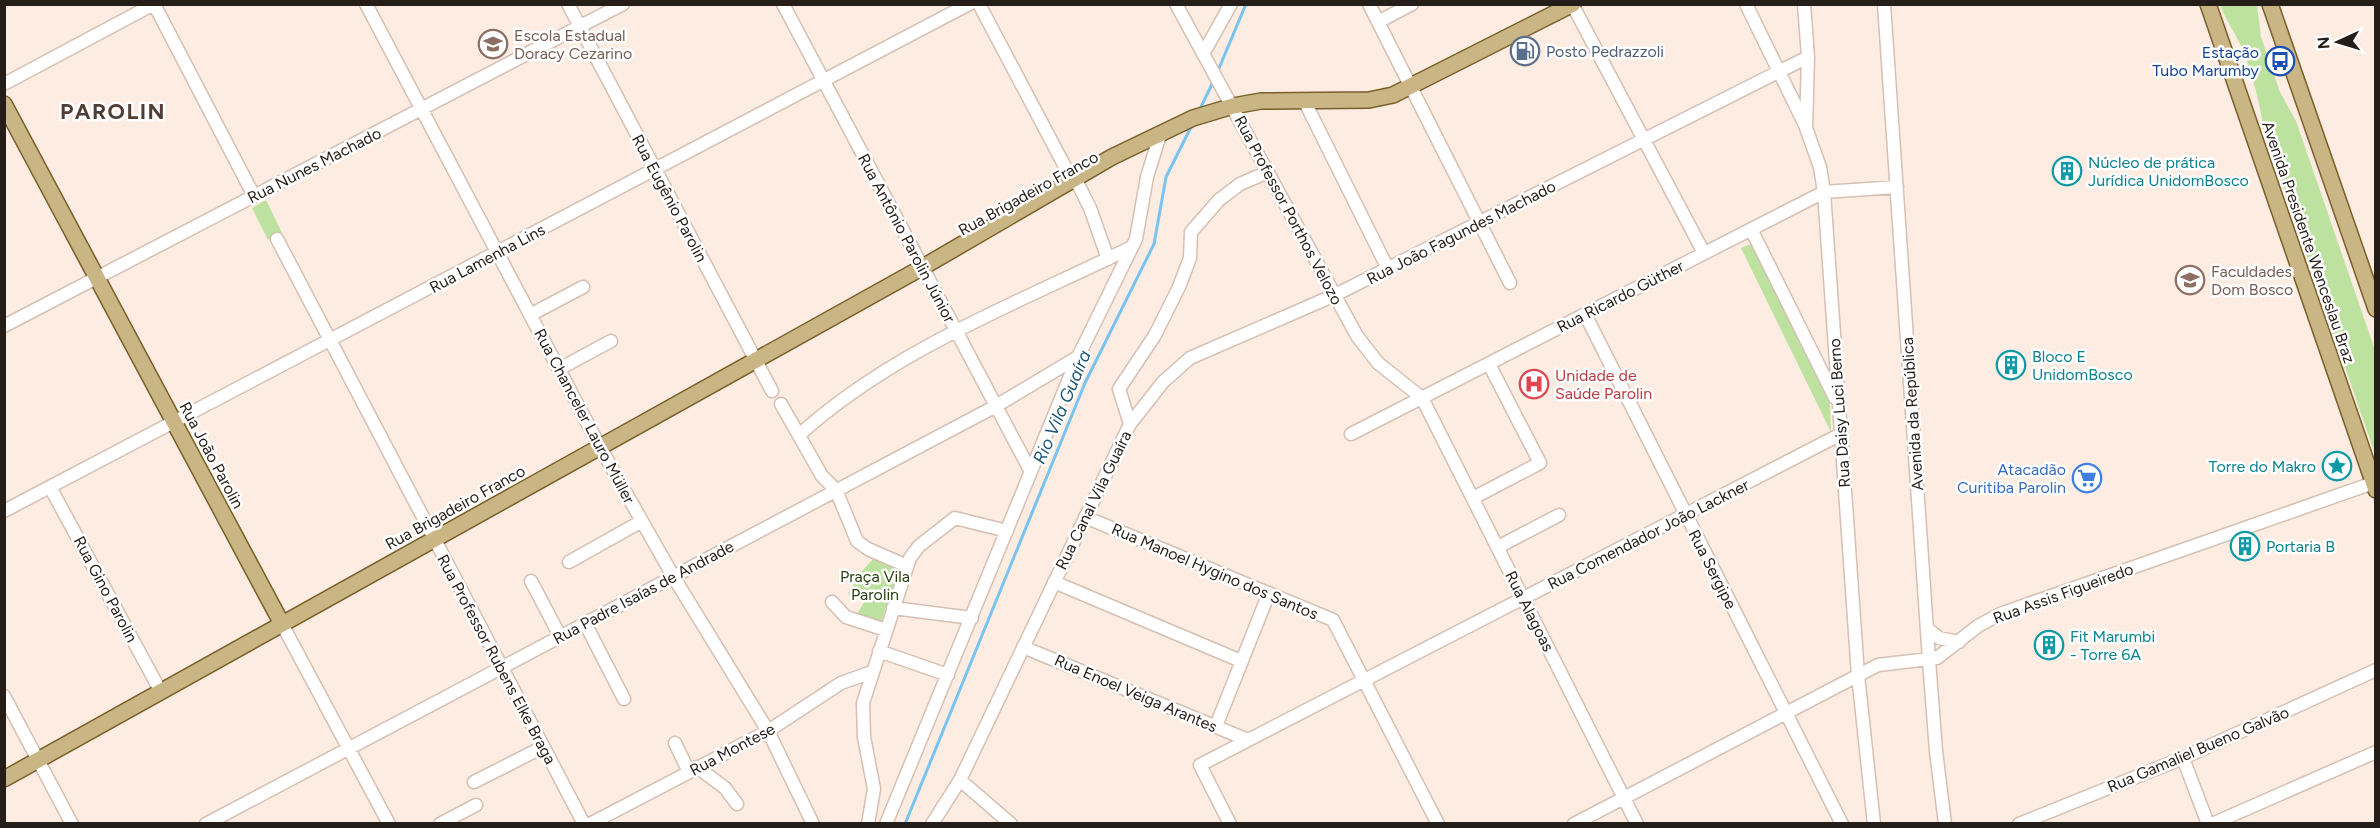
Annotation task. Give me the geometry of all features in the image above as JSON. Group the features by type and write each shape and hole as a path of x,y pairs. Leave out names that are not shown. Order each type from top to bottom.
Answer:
{"main road":[{"name":"Avenida Presidente Wenceslau Braz","path":"2208,4 2374,487"},
{"path":"2270,4 2376,309"},
{"name":"Rua Brigadeiro Franco","path":"4,779 923,267 980,242 1075,183 1116,165 1153,138 1180,123 1208,112 1261,101 1369,100 1412,88 1572,5"},
{"name":"Rua João Parolin","path":"4,104 282,624"}],"street":[{"path":"4,84 154,4 254,196"},
{"name":"Rua Chanceler Lauro Müller","path":"366,4 600,447 673,576 768,731 813,824"},
{"name":"Rua Eugênio Parolin","path":"568,4 772,391"},
{"name":"Rua Nunes Machado","path":"4,326 623,4"},
{"name":"Rua Antônio Parolin Júnior","path":"783,4 1031,472"},
{"name":"Rua Lamenha Lins","path":"4,511 969,4"},
{"path":"979,4 1090,208 1108,259"},
{"name":"Rua Professor Porthos Velozo","path":"1176,4 1357,336 1371,357 1422,398"},
{"path":"1203,54 1231,4"},
{"path":"1369,4 1510,283"},
{"path":"1378,22 1412,4"},
{"path":"1746,4 1806,128"},
{"name":"Rua Daisy Luci Berno","path":"1804,4 1808,57 1806,128 1820,167 1824,192 1858,675 1874,824"},
{"name":"Avenida da República","path":"1884,4 1929,660 1936,752 1946,824"},
{"path":"1572,5 1704,253"},
{"name":"Rua João Fagundes Machado","path":"1130,424 1163,382 1190,358 1335,296 1808,57"},
{"path":"1304,100 1388,269"},
{"path":"886,824 1078,357 1138,234 1153,138"},
{"name":"Rua Canal Vila Guaíra","path":"932,824 960,780 1130,424 1119,389 1155,335 1179,287 1190,258 1191,232 1225,195 1249,180 1268,172"},
{"name":"Rua Ricardo Güther","path":"1352,434 1824,192 1897,187"},
{"path":"1751,229 1839,405"},
{"name":"Rua Professor Rubens Elke Braga","path":"277,239 584,824"},
{"path":"799,435 828,409 864,384 957,331 1132,247"},
{"path":"530,315 583,287"},
{"name":"Rua Sergipe","path":"1585,315 1842,824"},
{"path":"559,369 611,341"},
{"name":"Rua Padre Isaías de Andrade","path":"206,824 996,406 1078,357"},
{"path":"1473,498 1540,463 1489,364"},
{"name":"Rua Alagoas","path":"1422,398 1637,824"},
{"path":"781,404 822,476 836,490 854,536 861,545 907,566"},
{"name":"Rua Comendador João Lackner","path":"1230,824 1200,765 1841,434"},
{"name":"Rua Gino Parolin","path":"50,487 161,692"},
{"name":"Rua Assis Figueiredo","path":"1574,824 1883,663 1929,660 1959,642 1978,626 2000,614 2374,487"},
{"path":"1497,547 1559,515"},
{"name":"Rua Manoel Hygino dos Santos","path":"1085,517 1333,620 1438,824"},
{"path":"868,824 874,789 862,714 872,672 907,566 919,546 955,518 1007,531"},
{"path":"569,562 642,521"},
{"path":"531,580 560,636"},
{"path":"1054,582 1241,661"},
{"path":"1216,726 1269,593"},
{"path":"832,602 846,617 886,630"},
{"path":"893,608 972,618"},
{"path":"585,623 624,699"},
{"name":"Rua João Parolin","path":"282,624 389,824"},
{"path":"1927,628 1939,638 1959,642"},
{"name":"Rua Enoel Veiga Arantes","path":"1023,646 1248,740"},
{"path":"879,651 948,675"},
{"name":"Rua Gamaliel Bueno Galvão","path":"2019,824 2183,758 2376,670"},
{"name":"Rua Montese","path":"590,824 768,731 841,683 872,672"},
{"path":"4,696 72,824"},
{"path":"675,743 693,770 725,788 737,804"},
{"path":"474,782 543,747"},
{"path":"2183,758 2210,824 2376,752"},
{"path":"960,780 1011,824"},
{"path":"440,824 476,805"}],"green space":[{"path":"2220,5 2257,5 2261,37 2280,92 2296,121 2375,350 2375,454 2264,132 2247,60"},
{"path":"266,200 282,233 268,240 252,208"},
{"path":"1751,244 1830,404 1831,432 1741,248"},
{"name":"Praça Vila Parolin","path":"875,557 900,568 880,624 856,616 864,602 848,594 862,571"}],"waterway":[{"name":"Rio Vila Guaíra","path":"1217,73 1246,4"},
{"name":"Rio Vila Guaíra","path":"1199,111 1213,82"},
{"name":"Rio Vila Guaíra","path":"905,824 1085,383 1154,244 1166,177 1192,125"}],"place":[{"name":"Escola Estadual Doracy Cezarino","path":"493,44"},
{"name":"Posto Pedrazzoli","path":"1525,51"},
{"name":"Estação Tubo Marumby","path":"2280,61"},
{"name":"Núcleo de prática Jurídica UnidomBosco","path":"2067,171"},
{"name":"Faculdades Dom Bosco","path":"2190,280"},
{"name":"Bloco E UnidomBosco","path":"2011,365"},
{"name":"Unidade de Saúde Parolin","path":"1534,384"},
{"name":"Torre do Makro","path":"2337,466"},
{"name":"Atacadão Curitiba Parolin","path":"2087,478"},
{"name":"Portaria B","path":"2245,546"},
{"name":"Fit Marumbi - Torre 6A","path":"2049,645"}],"district":[{"name":"PAROLIN","path":"113,111"}]}
